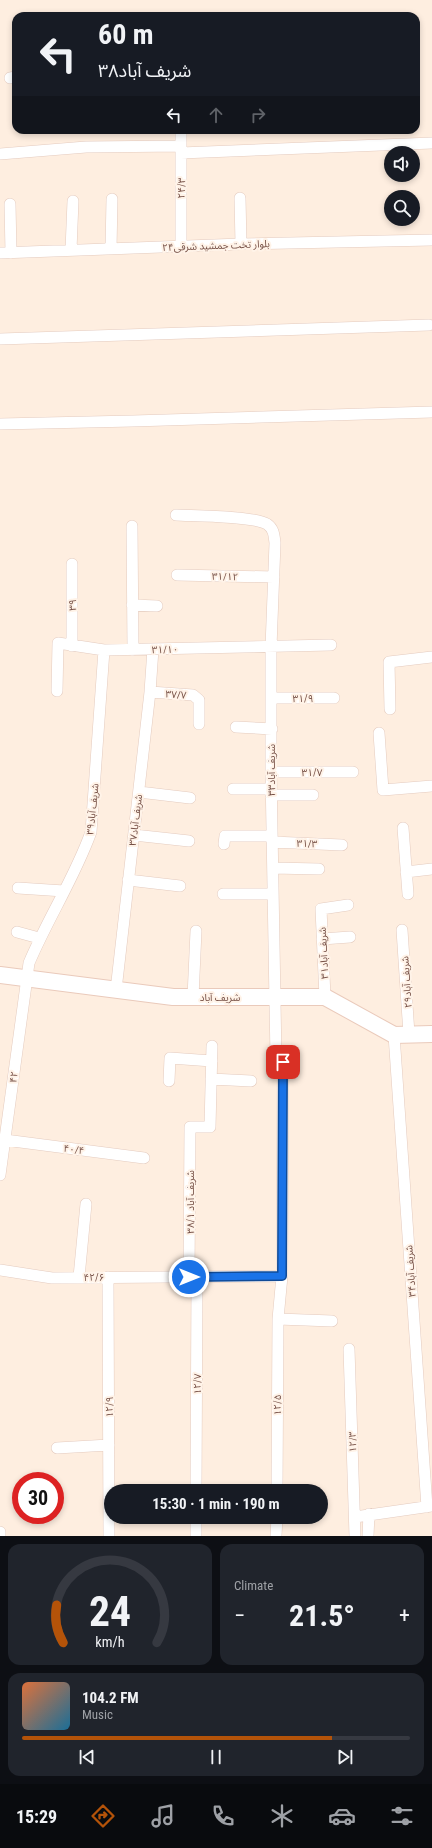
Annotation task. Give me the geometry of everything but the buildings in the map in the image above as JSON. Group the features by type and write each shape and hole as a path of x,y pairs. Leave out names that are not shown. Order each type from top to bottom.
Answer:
{"street":[{"name":"۲۴/۳","path":"181,134 181,246"},
{"path":"0,154 86,147 181,150 432,143"},
{"path":"240,198 241,244"},
{"path":"111,249 112,199"},
{"path":"71,250 73,201"},
{"path":"5,253 10,204"},
{"name":"بلوار تخت جمشید شرقی۲۴","path":"5,253 241,244 432,240"},
{"path":"0,339 429,325"},
{"path":"0,424 432,412"},
{"name":"شریف آباد۳۳","path":"176,515 250,519 266,524 273,530 275,543 272,647 271,792 276,1059 283,1062 282,1276"},
{"path":"132,526 133,650"},
{"name":"۳۹","path":"72,564 72,646"},
{"name":"۳۱/۱۲","path":"176,575 274,577"},
{"path":"132,605 157,606"},
{"name":"۳۱/۱۰","path":"57,691 58,643 104,650 331,645"},
{"name":"شریف آباد۳۷","path":"116,990 150,692 153,649"},
{"name":"شریف آباد۳۹","path":"27,979 29,963 39,938 82,859 92,832 104,650"},
{"path":"390,709 390,662 432,657"},
{"name":"۳۷/۷","path":"150,692 193,695 199,700 199,724"},
{"name":"۳۱/۹","path":"272,698 334,698"},
{"path":"236,727 272,729"},
{"path":"379,734 383,790 432,786"},
{"name":"۳۱/۷","path":"271,772 353,772"},
{"path":"233,789 313,795"},
{"path":"139,792 190,798"},
{"path":"403,828 408,894"},
{"path":"134,835 189,841"},
{"name":"۳۱/۳","path":"224,844 225,836 342,845"},
{"path":"273,868 319,869"},
{"path":"406,872 432,869"},
{"path":"128,880 180,886"},
{"path":"18,888 64,891"},
{"path":"223,894 273,894"},
{"name":"شریف آباد۳۱","path":"325,997 321,909 348,905"},
{"name":"شریف آباد۲۹","path":"401,1035 402,930"},
{"path":"193,997 196,931"},
{"path":"17,932 39,938"},
{"path":"322,939 350,937"},
{"name":"شریف آباد","path":"0,975 173,997 325,997 401,1035 432,1034"},
{"name":"۴۲","path":"0,1175 27,979"},
{"name":"شریف آباد۳۴","path":"401,1035 429,1507"},
{"path":"212,1046 211,1079 252,1081"},
{"path":"169,1081 170,1058 212,1061"},
{"name":"۳۸/۱ شریف آباد","path":"193,1277 190,1127 210,1127 211,1079"},
{"name":"۴۰/۴","path":"5,1140 144,1158"},
{"path":"79,1277 86,1204"},
{"name":"۴۲/۶","path":"0,1270 52,1278 282,1276"},
{"name":"۱۲/۵","path":"277,1484 278,1319 282,1276"},
{"name":"۱۲/۹","path":"108,1277 109,1536"},
{"name":"۱۲/۷","path":"193,1277 196,1484"},
{"path":"278,1319 332,1321"},
{"name":"۱۲/۳","path":"349,1349 355,1536"},
{"path":"57,1448 109,1445"},
{"path":"355,1517 429,1507"},
{"path":"368,1536 370,1514"},
{"path":"196,1524 196,1536"},
{"path":"276,1536 277,1524"}],"route":[{"path":"189,1277 282,1276 283,1062"}]}
